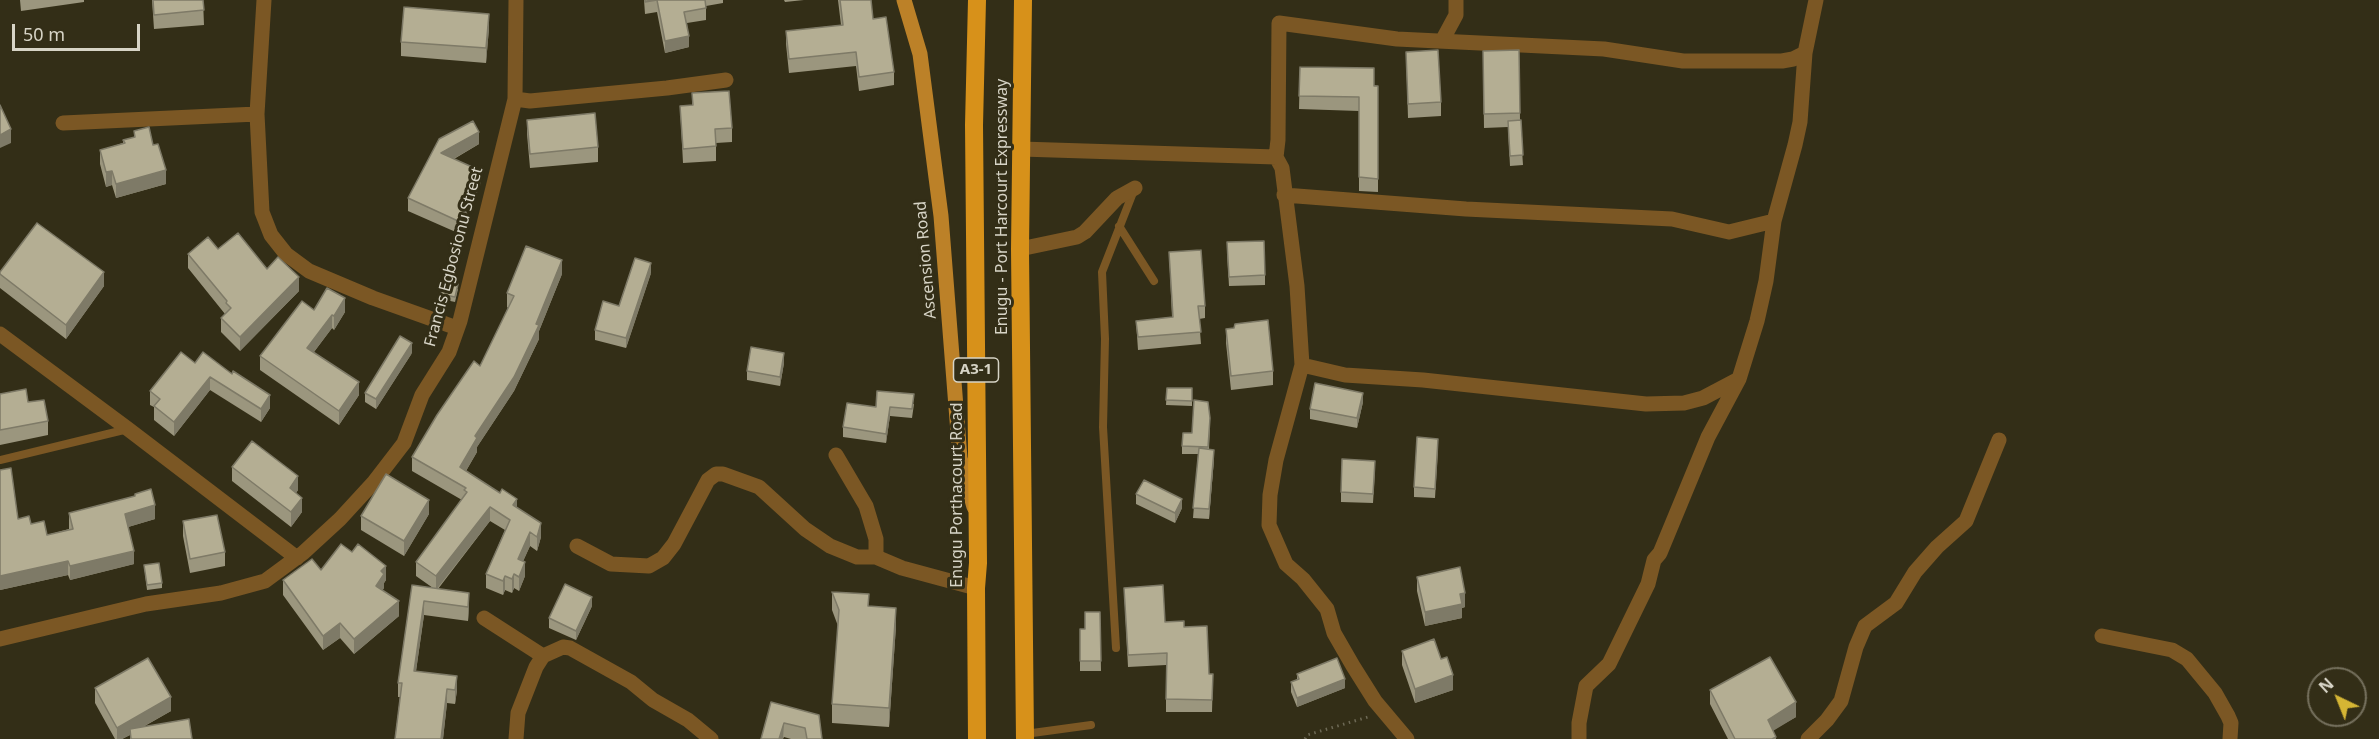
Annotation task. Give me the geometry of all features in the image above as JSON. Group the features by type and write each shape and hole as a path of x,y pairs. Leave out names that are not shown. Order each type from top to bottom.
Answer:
{"highway":[{"name":"Enugu Porthacourt Road","path":"976,0 974,125 978,563 976,588 977,739"},
{"name":"Enugu - Port Harcourt Expressway","path":"1023,0 1020,249 1025,737"}],"main road":[{"name":"Ascension Road","path":"904,0 920,54 941,216 960,458 977,518"}],"street":[{"path":"264,0 258,114 262,212 271,235 286,254 309,271 373,298 457,328"},
{"name":"Francis Egbosionu Street","path":"0,639 146,604 221,593 265,581 297,558 340,519 374,482 404,443 422,396 445,361 457,328 515,99 516,0"},
{"path":"1442,41 1456,15 1456,0"},
{"path":"1579,739 1579,723 1586,686 1609,663 1648,584 1654,560 1660,552 1708,437 1739,379 1757,321 1766,281 1774,221 1800,123 1805,53 1815,0"},
{"path":"1407,739 1384,712 1345,654 1334,633 1327,609 1303,579 1286,564 1269,525 1270,495 1276,460 1302,365 1297,286 1282,168 1276,157 1279,23 1397,39 1604,49 1683,61 1782,61 1805,53"},
{"path":"515,99 530,101 726,80"},
{"path":"63,123 258,114"},
{"path":"1021,149 1276,157"},
{"path":"1020,249 1077,237 1085,232 1117,198 1135,188"},
{"path":"1284,195 1455,208 1672,219 1729,232 1774,221"},
{"path":"0,334 297,558"},
{"path":"1302,365 1345,375 1423,380 1646,404 1684,403 1703,398 1739,379"},
{"path":"1808,739 1827,720 1841,701 1856,647 1865,626 1896,603 1916,572 1966,520 1999,440"},
{"path":"836,455 866,506 873,525 876,558"},
{"path":"577,546 611,564 649,566 663,558 674,544 708,480 716,474 723,474 759,487 805,529 830,546 857,557 876,558 902,568 976,588"},
{"path":"483,618 543,656"},
{"path":"2102,636 2172,650 2187,659 2215,693 2228,716 2231,723 2230,739"},
{"path":"516,739 518,713 536,667 543,656 563,647 570,648 631,682 653,700 688,720 711,739"}],"lane":[{"path":"1116,648 1102,427 1105,339 1102,272 1135,188"},
{"path":"1119,226 1154,281"},
{"path":"0,460 128,429"},
{"path":"1025,737 1091,725"}],"path":[{"path":"1305,739 1306,735 1384,712"}],"building":[{"path":"153,0 203,0 204,10 154,15"},
{"path":"657,0 705,0 706,8 684,12 689,36 665,41"},
{"path":"840,0 871,0 873,19 886,17 894,72 859,77 856,52 789,59 786,31 843,25"},
{"path":"404,7 489,14 486,48 401,42"},
{"path":"1438,50 1441,102 1408,104 1406,52"},
{"path":"1519,50 1520,113 1484,114 1483,51"},
{"path":"1300,67 1374,68 1374,86 1378,86 1378,179 1359,177 1359,97 1299,96"},
{"path":"729,91 732,128 715,129 716,146 683,149 680,106 693,105 692,93"},
{"path":"0,105 11,129 0,135"},
{"path":"595,113 598,147 530,154 527,120"},
{"path":"1521,120 1523,155 1510,156 1508,121"},
{"path":"473,121 479,132 441,153 481,171 458,221 408,198 439,139"},
{"path":"149,127 153,145 158,144 166,170 116,184 112,171 106,172 100,150 125,143 123,140 135,137 134,131"},
{"path":"37,223 104,272 66,325 0,274"},
{"path":"238,233 267,269 278,257 299,277 240,337 221,318 231,308 226,303 227,301 188,254 208,237 218,249"},
{"path":"1264,241 1265,275 1229,277 1227,242"},
{"path":"526,246 562,260 536,324 539,325 514,377 475,436 477,438 460,467 500,493 502,489 517,499 513,505 541,523 537,537 530,532 518,559 525,562 519,577 514,574 512,579 505,576 503,581 486,574 510,520 490,507 436,576 416,562 467,492 464,490 466,488 412,457 474,361 480,366 514,296 507,293"},
{"path":"1201,250 1205,306 1198,306 1201,332 1138,337 1136,321 1173,317 1169,252"},
{"path":"635,258 651,263 626,338 595,330 603,301 619,306"},
{"path":"443,281 458,284 455,297 441,294"},
{"path":"327,288 345,298 334,316 332,315 307,348 359,382 339,411 260,356 302,301 314,310"},
{"path":"1268,320 1273,371 1231,376 1226,329 1234,328 1235,324"},
{"path":"400,336 412,343 376,399 365,393"},
{"path":"751,347 784,353 780,377 747,371"},
{"path":"181,352 195,363 203,352 232,374 233,371 270,395 261,409 210,377 174,422 154,406 160,399 150,391"},
{"path":"1315,383 1363,393 1357,418 1310,409"},
{"path":"1167,388 1192,388 1192,401 1166,400"},
{"path":"26,389 28,402 44,400 48,421 0,430 0,394"},
{"path":"877,391 914,394 912,409 890,407 886,434 843,427 847,403 876,407"},
{"path":"1194,400 1208,402 1210,418 1208,447 1182,446 1183,433 1192,433"},
{"path":"1417,437 1438,439 1435,489 1414,487"},
{"path":"252,441 298,476 290,488 302,498 291,512 232,467"},
{"path":"1199,448 1214,450 1209,509 1193,508"},
{"path":"1342,459 1375,461 1373,494 1341,492"},
{"path":"11,468 18,519 29,516 31,524 44,521 47,535 73,529 69,513 135,496 135,494 151,489 155,505 125,514 134,551 70,566 68,561 0,576 0,470"},
{"path":"386,474 429,500 404,541 361,516"},
{"path":"1144,480 1182,499 1175,513 1136,494"},
{"path":"217,515 225,552 190,559 183,521"},
{"path":"341,544 352,552 358,544 386,566 381,571 384,574 376,586 399,601 354,639 340,623 323,636 283,580 312,559 321,570"},
{"path":"159,563 162,583 147,585 144,565"},
{"path":"1460,567 1465,593 1460,594 1462,604 1425,612 1417,577"},
{"path":"565,584 592,597 576,631 549,618"},
{"path":"412,585 469,593 468,607 424,601 414,671 457,676 455,690 447,689 441,739 395,739 402,683 398,683"},
{"path":"1163,585 1165,622 1184,621 1184,627 1207,626 1209,674 1213,674 1212,700 1166,699 1167,653 1128,655 1124,588"},
{"path":"832,592 869,594 868,606 896,608 889,708 832,704 839,610"},
{"path":"1085,612 1100,612 1101,661 1080,661 1080,629 1085,629"},
{"path":"1434,639 1441,659 1447,657 1453,675 1415,689 1402,651"},
{"path":"1770,657 1796,702 1768,720 1776,737 1772,739 1735,739 1710,690"},
{"path":"148,658 171,697 117,728 95,688"},
{"path":"1337,658 1345,679 1297,698 1291,682 1299,679 1297,674"},
{"path":"771,702 819,715 822,739 807,739 805,728 784,723 779,739 761,739"},
{"path":"189,719 192,739 131,739 130,729"}]}
